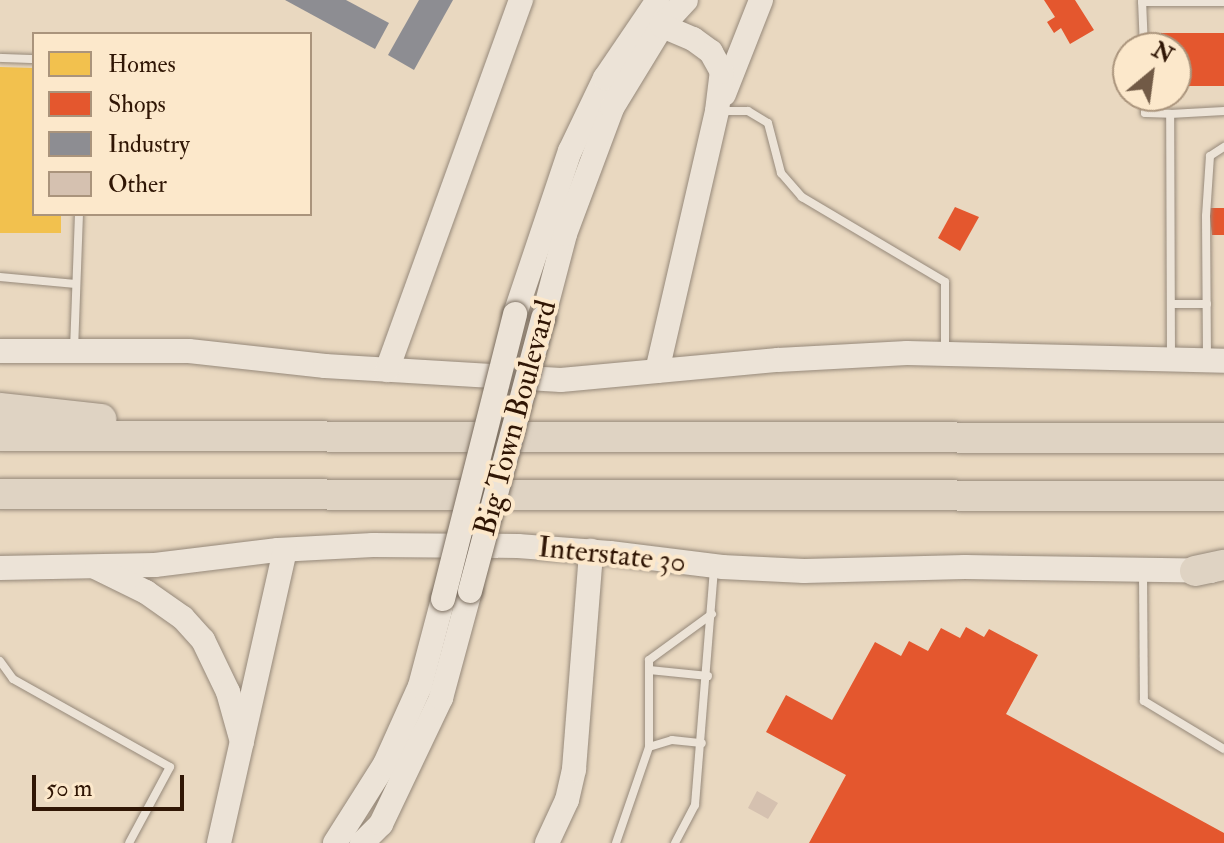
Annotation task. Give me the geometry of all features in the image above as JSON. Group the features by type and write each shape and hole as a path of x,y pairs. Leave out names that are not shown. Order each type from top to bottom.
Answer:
{"highway":[{"path":"0,408 238,435"},
{"path":"0,436 1224,438"},
{"path":"0,494 1224,496"}],"main road":[{"path":"387,370 521,0"},
{"name":"Big Town Boulevard","path":"335,843 385,764 420,686 515,314 570,151 605,78 657,8 686,0"},
{"path":"717,111 761,0"},
{"path":"657,8 711,52 722,72 717,111 657,371"},
{"name":"Big Town Boulevard","path":"362,843 381,824 441,698 565,234 612,108 657,8"},
{"path":"0,351 189,351 387,370 561,380 778,360 945,354 1216,360"},
{"name":"Interstate 30","path":"0,568 155,565 285,550 373,545 518,546 715,566 804,571 965,567 1214,569"},
{"path":"219,843 285,550"},
{"path":"547,843 567,800 574,769 591,551"},
{"path":"95,567 146,592 183,618 203,640 228,692 242,743"},
{"path":"229,793 230,843"}],"lane":[{"path":"1143,32 1142,1 1224,2"},
{"path":"0,58 32,59"},
{"path":"717,111 748,111 768,123 781,173 802,197 945,282 945,354"},
{"path":"1145,112 1224,111"},
{"path":"1170,114 1171,359"},
{"path":"1216,360 1207,304 1210,156 1224,147"},
{"path":"74,351 79,216"},
{"path":"0,277 76,284"},
{"path":"1171,304 1207,304"},
{"path":"675,843 695,805 706,704 715,566"},
{"path":"1143,570 1144,701 1224,749"},
{"path":"616,843 649,747 649,660 653,654 712,614"},
{"path":"0,661 13,679 170,767 129,843"},
{"path":"649,670 708,676"},
{"path":"649,747 672,740 702,743"}],"building: Homes":[{"path":"0,67 32,68 32,216 61,216 61,233 0,233"}],"building: Shops":[{"path":"1044,0 1075,0 1094,30 1070,44 1061,28 1054,33 1047,22 1055,17"},
{"path":"1192,33 1224,33 1224,86 1192,86"},
{"path":"955,207 979,217 960,251 938,238"},
{"path":"1209,208 1224,208 1224,235 1212,235"},
{"path":"966,627 984,637 989,629 1038,655 1006,714 1224,833 1224,843 809,843 846,775 766,732 786,695 832,720 875,642 901,656 909,641 928,651 941,628 960,638"}],"building: Industry":[{"path":"285,0 346,0 389,23 375,49"},
{"path":"419,0 453,0 414,70 388,55"}],"building: Other":[{"path":"757,791 778,803 768,819 748,808"}]}
